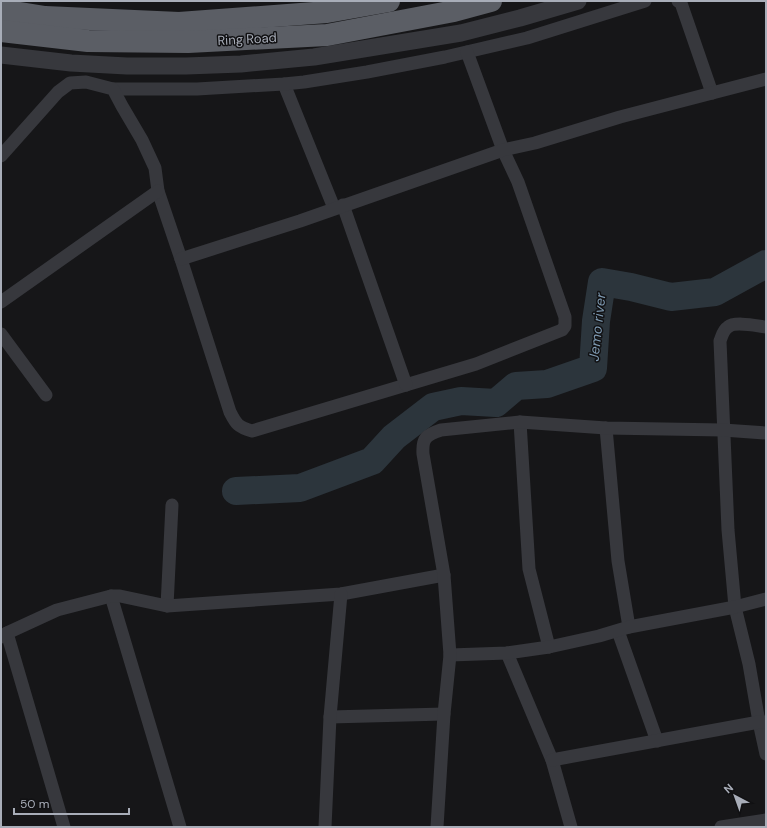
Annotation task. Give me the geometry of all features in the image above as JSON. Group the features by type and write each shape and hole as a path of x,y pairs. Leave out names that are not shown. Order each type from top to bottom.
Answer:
{"highway":[{"name":"Ring Road","path":"1,10 45,17 179,23 327,12 389,1"},
{"name":"Ring Road","path":"1,31 88,41 119,42 188,42 319,35 454,11 491,1"}],"street":[{"path":"1,55 71,63 127,66 241,64 314,56 461,33 578,1"},
{"path":"1,156 58,92 70,83 86,82 113,89 197,89 304,82 367,72 468,52 527,38 645,1"},
{"path":"678,1 712,93"},
{"path":"113,89 142,140 155,168 158,191 230,412 234,420 242,428 252,430 476,364 562,330 566,326 565,317 518,182 503,150 468,52"},
{"path":"181,259 300,221 503,150 535,143 620,117 766,79"},
{"path":"284,84 338,207 406,385"},
{"path":"1,302 158,191"},
{"path":"766,327 737,324 728,326 722,333 720,341 728,530 735,607 762,722 766,754"},
{"path":"1,334 46,395"},
{"path":"437,827 444,714 450,655 444,575 423,454 422,445 424,439 431,433 441,430 520,422 606,428 723,430 766,433"},
{"path":"520,422 529,569 549,647"},
{"path":"606,428 624,629 657,741"},
{"path":"167,606 172,505"},
{"path":"64,827 4,635 57,610 111,596 120,596 167,606 342,594 444,575"},
{"path":"325,827 330,717 342,594"},
{"path":"111,596 180,827"},
{"path":"450,655 507,653 549,647 624,629 735,607 766,599"},
{"path":"507,653 552,760 571,827"},
{"path":"330,717 444,714"},
{"path":"552,760 762,722"},
{"path":"721,827 766,820"}],"waterway":[{"name":"Jemo river","path":"236,491 300,488 372,461 394,437 433,407 461,401 496,403 516,386 547,384 593,368 596,321 602,282 631,287 671,297 715,292 766,264"}]}
